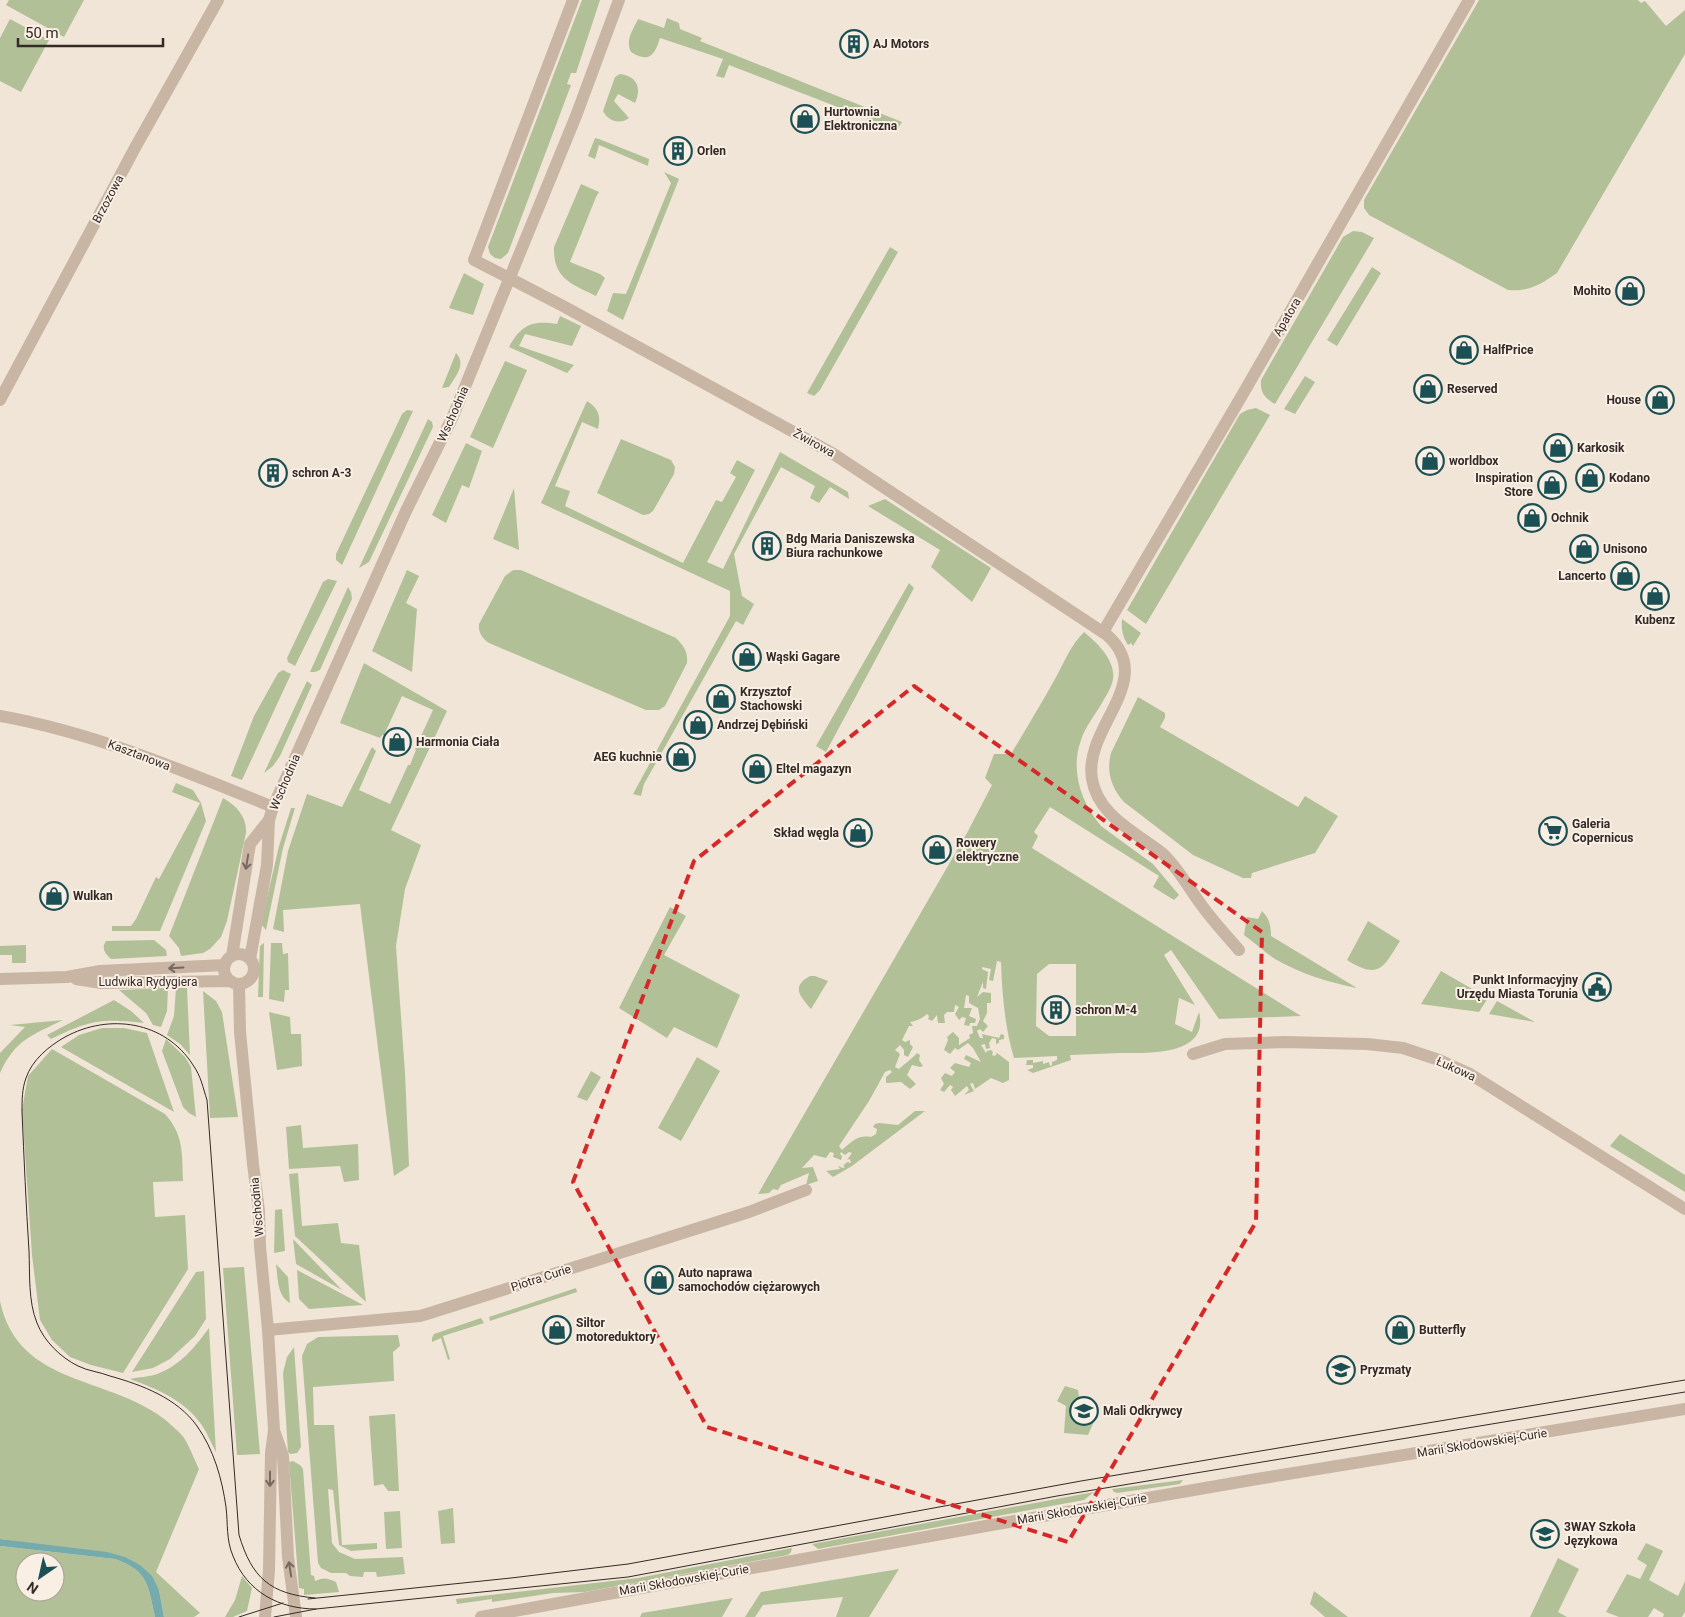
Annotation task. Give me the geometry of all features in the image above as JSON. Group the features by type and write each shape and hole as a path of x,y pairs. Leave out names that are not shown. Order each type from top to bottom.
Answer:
{"street":[{"name":"Brzozowa","path":"0,400 136,146 218,0"},
{"name":"Żwirowa","path":"573,0 474,260 585,318 832,453 1103,632 1113,641 1124,665 1125,677 1120,697 1097,739 1092,753 1091,777 1098,798 1115,819 1166,856 1206,911 1239,950"},
{"name":"Wschodnia","path":"250,959 267,865 269,820 273,807 406,511 453,416 576,116 619,0"},
{"name":"Apatora","path":"1103,632 1244,392 1469,0"},
{"name":"Kasztanowa","path":"0,716 104,741 273,807"},
{"name":"Wschodnia","path":"228,960 250,844 269,820"},
{"path":"242,954 250,959 253,963 254,972 248,981 235,982 225,974 228,960 242,954"},
{"name":"Ludwika Rydygiera","path":"0,979 66,977 100,971 228,960"},
{"name":"Ludwika Rydygiera","path":"66,977 101,983 235,982"},
{"name":"Wschodnia","path":"235,982 252,1164 259,1211 274,1430 270,1453 270,1570 264,1617"},
{"name":"Łukowa","path":"1193,1054 1225,1044 1285,1042 1367,1044 1403,1048 1439,1060 1470,1074 1685,1209"},
{"name":"Piotra Curie","path":"268,1330 430,1314 749,1212 806,1190"},
{"name":"Marii Skłodowskiej-Curie","path":"481,1617 980,1526 1685,1409"},
{"name":"Wschodnia","path":"274,1430 283,1456 288,1557 296,1617"}],"highlighted area":[{"path":"914,686 1262,932 1256,1222 1068,1542 707,1427 573,1182 694,861"}],"green space":[{"path":"9,0 84,0 64,37 6,5"},
{"path":"582,0 600,0 576,73 571,73 567,84 571,85 508,253 501,259 495,258 490,254 488,247"},
{"path":"1479,0 1638,0 1641,3 1645,1 1666,26 1685,10 1685,54 1557,273 1539,284 1522,290 1508,290 1369,215 1364,208 1364,200"},
{"path":"667,18 679,23 680,29 702,38 700,41 902,122 897,130 729,65 724,78 716,76 723,59 660,38 651,56 637,56 631,52 629,39 638,19 664,28"},
{"path":"10,19 49,40 21,92 0,81 0,38"},
{"path":"620,74 634,80 638,92 635,103 618,94 614,101 629,118 622,121 614,121 603,111 615,77"},
{"path":"595,138 649,159 648,166 599,145 595,159 588,156"},
{"path":"664,172 679,179 623,320 607,311 613,293 626,294 671,183"},
{"path":"581,184 599,192 570,262 600,274 605,278 596,296 566,279 557,266 555,258 554,247"},
{"path":"1353,231 1362,232 1374,238 1275,404 1264,394 1261,388 1261,380 1343,237"},
{"path":"890,247 898,252 820,390 814,396 807,393"},
{"path":"1372,267 1381,273 1337,346 1327,340"},
{"path":"464,273 484,284 473,315 449,308"},
{"path":"560,316 581,326 572,346 525,334 519,346 574,365 567,373 509,347 523,329 534,324 557,324"},
{"path":"456,353 460,362 457,375 449,387 442,388"},
{"path":"505,361 527,370 493,448 470,437"},
{"path":"1305,376 1315,382 1295,414 1284,409"},
{"path":"587,401 598,413 598,429 582,422 555,486 570,491 565,506 683,563 716,500 722,502 736,477 730,473 737,460 755,470 707,562 723,569 780,452 848,492 849,499 830,487 819,503 810,498 815,486 781,467 734,554 742,596 754,604 743,625 736,621 644,784 641,796 633,794 730,616 730,591 541,503"},
{"path":"1256,408 1270,415 1146,624 1127,610 1240,414"},
{"path":"407,410 413,411 342,565 336,560 336,554 402,414"},
{"path":"428,419 432,422 433,427 369,562 359,568"},
{"path":"621,439 671,460 675,467 674,474 653,511 649,514 643,515 597,493"},
{"path":"466,443 482,451 469,488 462,485 446,523 432,515"},
{"path":"514,488 519,550 493,539"},
{"path":"885,499 991,568 972,602 931,567 940,550 868,506"},
{"path":"407,570 419,576 406,603 417,609 412,672 372,651"},
{"path":"513,570 521,570 676,638 685,649 687,663 665,706 659,710 646,710 489,643 482,637 479,624 505,576"},
{"path":"328,579 337,581 295,666 288,662 287,658 323,582"},
{"path":"909,583 914,588 826,752 816,746"},
{"path":"348,587 352,599 320,670 310,672"},
{"path":"1122,619 1141,633 1133,646 1131,643 1128,645 1125,639 1122,630"},
{"path":"1084,632 1098,645 1112,666 1113,676 1108,692 1085,730 1078,751 1077,774 1083,797 1101,826 1153,864 1179,895 1174,900 1153,887 1159,876 1050,807 1034,832 1038,836 1032,848 1301,1016 1219,1019 1171,950 1164,955 1195,1005 1179,998 1175,1024 1192,1032 1199,1012 1200,1026 1195,1037 1186,1044 1160,1052 1070,1055 1071,1060 1033,1073 1027,1070 1033,1068 1033,1065 1026,1065 1027,1060 1033,1060 1033,1063 1043,1061 1043,1064 1049,1062 1050,1066 1052,1062 1057,1060 1057,1056 1014,1058 1004,1011 1001,962 997,961 993,981 989,980 991,969 982,967 982,969 988,972 986,989 983,988 983,982 977,997 983,992 991,993 991,1003 987,1003 987,1013 983,1021 988,1026 983,1032 980,1029 977,1031 980,1038 983,1038 982,1034 999,1038 1001,1034 1004,1035 1004,1039 999,1040 999,1043 996,1044 996,1039 992,1038 989,1043 990,1048 986,1049 985,1044 981,1045 986,1053 991,1050 993,1052 992,1055 995,1056 997,1053 1009,1062 1009,1080 1003,1083 991,1078 975,1089 973,1083 970,1084 974,1091 964,1095 969,1090 967,1086 955,1096 951,1090 953,1087 950,1085 944,1092 940,1090 944,1084 941,1078 945,1073 952,1076 955,1072 950,1068 955,1063 969,1067 971,1063 964,1059 966,1055 981,1062 968,1043 958,1050 955,1048 950,1054 944,1050 948,1040 947,1037 953,1032 959,1038 959,1045 970,1038 969,1035 973,1033 972,1026 977,1026 980,1019 978,1008 969,1003 969,996 966,995 964,1008 972,1008 969,1016 976,1019 975,1023 970,1023 969,1026 964,1025 966,1018 962,1017 959,1020 955,1014 959,1007 955,1005 954,1012 947,1012 944,1015 945,1023 938,1023 937,1015 932,1021 928,1019 929,1016 927,1014 920,1019 910,1022 913,1026 909,1026 902,1040 905,1042 910,1040 910,1044 913,1047 908,1057 904,1055 904,1050 900,1045 895,1050 900,1054 895,1067 899,1069 917,1053 920,1055 919,1060 923,1066 912,1065 907,1075 916,1084 910,1089 901,1082 886,1083 886,1077 892,1072 890,1070 885,1072 869,1101 839,1146 842,1150 852,1141 876,1134 877,1129 873,1127 875,1124 898,1125 915,1111 925,1111 852,1166 833,1177 826,1171 840,1169 838,1166 843,1168 847,1162 851,1163 850,1159 847,1160 852,1153 849,1152 845,1155 841,1152 841,1160 833,1157 834,1153 830,1152 826,1158 814,1155 802,1168 813,1167 818,1181 806,1185 809,1173 781,1185 778,1190 773,1189 769,1193 758,1194 967,833 992,785 985,778 994,754 1011,754 1079,637","holes":["1049,964 1076,964 1076,1036 1049,1036 1036,1026 1037,974"]},
{"path":"364,663 447,711 391,830 421,845 405,889 396,946 409,1166 394,1176 360,904 283,910 284,932 273,929 288,851 307,794 342,807 372,747 376,751 359,790 390,804 408,765 410,765 415,749 433,710 402,696 384,735 380,738 340,723"},
{"path":"283,670 291,674 242,780 231,776 254,716 278,673"},
{"path":"307,681 312,685 280,756 273,766 264,773"},
{"path":"1138,697 1165,713 1165,718 1160,727 1298,807 1305,796 1338,816 1315,853 1252,873 1251,878 1243,878 1193,855 1124,802 1113,785 1109,766 1111,753"},
{"path":"176,783 193,790 201,803 206,821 160,931 112,931 112,926 131,926 136,919 156,877 159,879 200,803 172,792"},
{"path":"223,798 240,812 246,827 227,921 221,937 210,949 203,953 181,956 179,948 169,936"},
{"path":"291,808 295,808 283,848 266,930 261,924 279,846"},
{"path":"670,907 686,916 664,955 740,995 717,1048 674,1027 667,1038 619,1008"},
{"path":"1262,911 1269,922 1271,936 1357,988 1325,980 1295,969 1275,959 1244,935 1247,917 1258,919"},
{"path":"1368,921 1400,941 1384,964 1373,970 1358,966 1347,960"},
{"path":"154,940 166,950 167,956 111,959 105,953 106,941"},
{"path":"264,943 263,997 258,997 260,946"},
{"path":"271,943 282,943 283,954 288,953 289,990 285,990 284,1002 269,999"},
{"path":"26,945 26,963 12,963 12,955 0,955 0,946"},
{"path":"1441,971 1488,998 1479,1012 1421,1004"},
{"path":"810,976 828,981 811,1009 799,992 800,984"},
{"path":"168,988 167,1011 161,1027 153,1025 146,1013 119,990"},
{"path":"176,988 187,988 190,1055 180,1044 167,1035 174,1016"},
{"path":"203,991 216,1001 222,1012 238,1117 210,1118"},
{"path":"114,1000 131,1011 144,1023 96,1022 86,1024 51,1039 47,1035"},
{"path":"1497,1001 1535,1022 1489,1014"},
{"path":"269,1012 290,1017 291,1034 301,1034 302,1066 277,1070"},
{"path":"63,1020 33,1035 18,1046 0,1073 0,1053 25,1027 10,1025"},
{"path":"102,1028 124,1028 147,1033 174,1112 61,1047 79,1035"},
{"path":"166,1039 185,1057 191,1067 196,1117 183,1107 162,1051"},
{"path":"52,1049 165,1114 176,1130 181,1145 183,1181 153,1182 155,1217 185,1215 188,1269 123,1373 91,1365 70,1357 52,1340 40,1320 32,1255 22,1110 28,1076"},
{"path":"697,1057 720,1071 681,1141 658,1128"},
{"path":"591,1071 601,1077 587,1101 577,1097"},
{"path":"301,1125 303,1148 358,1144 359,1180 344,1182 340,1166 289,1169 286,1127"},
{"path":"1620,1134 1685,1175 1685,1192 1610,1146"},
{"path":"298,1173 302,1226 338,1223 341,1243 359,1245 366,1302 295,1236 289,1174"},
{"path":"282,1209 285,1251 274,1253 275,1210"},
{"path":"293,1239 342,1290 296,1264"},
{"path":"276,1264 288,1277 290,1303 280,1291"},
{"path":"244,1267 260,1454 237,1455 223,1268"},
{"path":"297,1270 363,1305 309,1309 299,1299"},
{"path":"204,1271 206,1319 195,1336 170,1359 153,1368 132,1372 196,1272"},
{"path":"576,1288 577,1292 490,1321 489,1317"},
{"path":"0,1301 10,1329 26,1350 46,1365 145,1407 168,1422 181,1434 186,1442 199,1469 156,1572 200,1613 194,1617 164,1617 159,1590 125,1557 0,1539"},
{"path":"481,1318 484,1323 443,1336 450,1359 448,1360 441,1338 432,1342 434,1334"},
{"path":"209,1328 216,1452 203,1427 187,1408 160,1391 130,1379 154,1375 173,1366 192,1349"},
{"path":"398,1335 400,1346 393,1352 394,1381 313,1387 314,1425 334,1425 342,1545 377,1543 377,1549 351,1551 339,1545 333,1490 328,1489 332,1543 339,1552 355,1559 403,1557 405,1574 377,1577 376,1572 364,1572 363,1577 350,1576 346,1573 331,1573 321,1568 318,1563 302,1356 307,1344 318,1337"},
{"path":"294,1347 301,1447 297,1453 290,1454 288,1452 283,1373 287,1357"},
{"path":"1065,1386 1078,1390 1081,1411 1095,1419 1088,1435 1064,1433 1066,1406 1057,1401"},
{"path":"395,1414 399,1491 388,1491 383,1484 374,1486 369,1416"},
{"path":"293,1461 303,1469 311,1575 314,1576 315,1581 326,1578 336,1582 339,1592 304,1595 304,1589 299,1588 289,1462"},
{"path":"1183,1480 1180,1484 1117,1493 1112,1489"},
{"path":"1094,1492 1084,1500 818,1549 812,1544"},
{"path":"453,1508 455,1543 441,1544 438,1511"},
{"path":"400,1511 402,1548 386,1549 384,1512"},
{"path":"1646,1543 1663,1551 1649,1580 1678,1596 1685,1581 1685,1612 1682,1617 1663,1617 1664,1614 1654,1608 1648,1617 1619,1617 1606,1612 1627,1574 1640,1579 1647,1565 1637,1559"},
{"path":"0,1546 53,1552 15,1552 15,1602 65,1602 65,1553 115,1559 135,1569 141,1574 148,1588 155,1617 0,1617"},
{"path":"792,1548 788,1555 585,1592 553,1593 492,1602 492,1599 457,1604 456,1599 638,1578"},
{"path":"1558,1558 1579,1569 1558,1612 1567,1617 1530,1617"},
{"path":"899,1569 869,1617 836,1617 843,1597 763,1605 755,1617 745,1617 761,1592"},
{"path":"242,1576 252,1588 247,1611 233,1617 225,1617 235,1600"},
{"path":"1314,1591 1348,1617 1325,1617 1310,1604"},
{"path":"733,1598 722,1617 640,1617 642,1613"}],"water":[{"path":"0,1539 107,1552 125,1557 140,1565 152,1576 159,1590 164,1617 155,1617 151,1597 141,1574 115,1559 0,1546"}],"tram line":[{"path":"315,1598 286,1593 265,1581 250,1562 239,1535 207,1100 196,1069 181,1050 152,1030 117,1024 100,1025 65,1037 47,1049 32,1065 25,1082 22,1099 30,1287 34,1315 40,1330 48,1342 71,1362 86,1369 146,1388 169,1400 189,1416 203,1435 220,1475 226,1507 229,1544 239,1569 256,1589 277,1602 289,1606 316,1609"},
{"path":"308,1599 628,1564 1081,1481 1685,1380"},
{"path":"274,1617 316,1609 628,1577 1057,1496 1685,1392"},
{"path":"239,1617 283,1603"}],"place":[{"name":"AJ Motors","path":"854,44"},
{"name":"Hurtownia Elektroniczna","path":"805,119"},
{"name":"Orlen","path":"678,151"},
{"name":"Mohito","path":"1630,291"},
{"name":"HalfPrice","path":"1464,350"},
{"name":"Reserved","path":"1428,389"},
{"name":"House","path":"1660,400"},
{"name":"Karkosik","path":"1558,448"},
{"name":"worldbox","path":"1430,461"},
{"name":"schron A-3","path":"273,473"},
{"name":"Kodano","path":"1590,478"},
{"name":"Inspiration Store","path":"1552,485"},
{"name":"Ochnik","path":"1532,518"},
{"name":"Bdg Maria Daniszewska Biura rachunkowe","path":"767,546"},
{"name":"Unisono","path":"1584,549"},
{"name":"Lancerto","path":"1625,576"},
{"name":"Kubenz","path":"1655,596"},
{"name":"Wąski Gagare","path":"747,657"},
{"name":"Krzysztof Stachowski","path":"721,699"},
{"name":"Andrzej Dębiński","path":"698,725"},
{"name":"Harmonia Ciała","path":"397,742"},
{"name":"AEG kuchnie","path":"681,757"},
{"name":"Eltel magazyn","path":"757,769"},
{"name":"Galeria Copernicus","path":"1553,831"},
{"name":"Skład węgla","path":"858,833"},
{"name":"Rowery elektryczne","path":"937,850"},
{"name":"Wulkan","path":"54,896"},
{"name":"Punkt Informacyjny Urzędu Miasta Torunia","path":"1597,987"},
{"name":"schron M-4","path":"1056,1010"},
{"name":"Auto naprawa samochodów ciężarowych","path":"659,1280"},
{"name":"Siltor motoreduktory","path":"557,1330"},
{"name":"Butterfly","path":"1400,1330"},
{"name":"Pryzmaty","path":"1341,1370"},
{"name":"Mali Odkrywcy","path":"1084,1411"},
{"name":"3WAY Szkoła Językowa","path":"1545,1534"}]}
